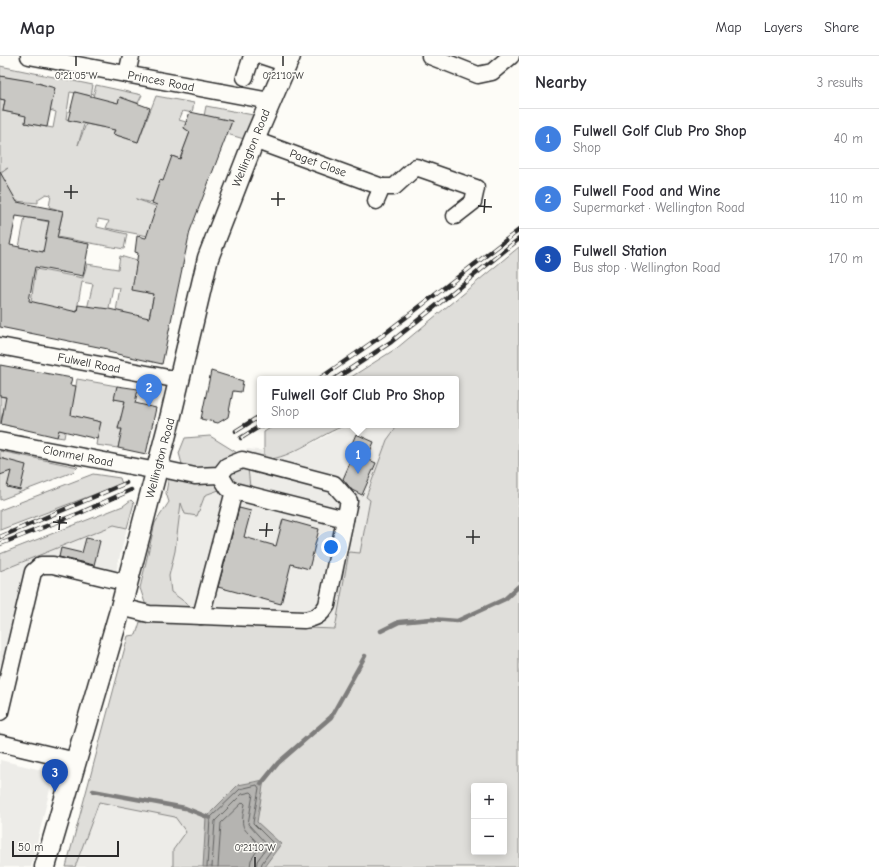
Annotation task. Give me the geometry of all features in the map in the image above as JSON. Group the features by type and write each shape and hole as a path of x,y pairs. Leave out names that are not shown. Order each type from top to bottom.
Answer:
{"main road":[{"name":"Wellington Road","path":"45,867 121,607 157,469 208,258 270,101 276,58"}],"street":[{"name":"Princes Road","path":"28,56 270,101"},
{"path":"127,74 131,56"},
{"path":"245,77 252,56"},
{"path":"430,56 478,75 492,72 511,56"},
{"name":"Paget Close","path":"254,140 379,194 394,187 416,167 476,188 473,202 455,216"},
{"name":"Fulwell Road","path":"0,346 179,380"},
{"name":"Clonmel Road","path":"0,441 194,476 220,476"},
{"path":"121,607 149,614 304,620 315,618 323,613 327,605 349,500 334,484 242,460 227,466 220,476 228,488 234,491 345,519"},
{"path":"201,616 234,491"},
{"path":"0,712 33,572 42,565 53,565 127,583"},
{"path":"0,743 76,761"}],"shaded area":[{"path":"0,66 93,85 91,96 70,92 66,119 85,121 78,145 86,124 106,128 93,97 96,85 142,95 138,103 120,98 117,123 113,134 138,142 156,96 194,103 192,113 183,111 179,120 186,122 184,128 190,132 180,159 172,156 174,171 157,192 152,203 136,199 158,207 169,240 106,228 109,221 98,219 97,227 127,234 124,249 57,237 63,211 49,207 51,195 46,194 38,199 38,203 15,201 0,174 8,168 0,172 0,99 5,100 3,111 17,114 20,80 0,76","holes":["36,82 42,84 50,110 56,112 53,128 25,123 33,84 35,85"]},
{"path":"206,106 253,115 244,139 227,134 232,121 204,116"},
{"path":"25,217 49,222 47,233 54,237 50,254 19,247"},
{"path":"519,247 519,867 173,867 173,850 186,832 175,817 99,802 75,867 66,867 128,636 136,635 140,622 335,629 349,552 360,553 370,500 366,497 387,440 396,428 459,428 459,376 353,376 397,348"},
{"path":"120,256 137,261 141,291 154,294 147,326 116,311 120,288 113,287 108,313 87,309 93,284 82,282 76,315 30,308 36,269 83,278 87,264 118,269"},
{"path":"19,368 23,370 46,394 76,386 77,379 117,386 126,394 123,409 134,418 153,422 153,424 121,416 118,428 122,429 118,448 96,445 100,422 68,415 64,438 57,437 60,425 19,414 15,427 9,426 3,412 0,424 0,396 13,399"},
{"path":"139,384 160,388 156,408 135,403"},
{"path":"270,428 340,428 286,455 264,460 264,432"},
{"path":"342,428 396,428 387,440 370,500 360,554 349,553 335,629 140,622 149,614 179,473 186,448 229,458 248,449 291,454"},
{"path":"210,436 247,459 250,487 233,485 205,495 197,516 185,514 181,503 175,551 169,576 171,592 189,605 192,613 148,612 140,588 155,523 169,502 166,493 169,475 183,468 179,453 185,438"},
{"path":"0,451 78,467 73,472 0,500"},
{"path":"93,474 120,478 122,484 0,530 0,510"},
{"path":"131,500 134,503 127,528 114,525 0,571 0,554 123,506"},
{"path":"114,525 127,528 114,579 51,571 40,575 18,668 0,664 0,571"},
{"path":"0,760 54,773 31,867 0,867"},
{"path":"91,795 197,817 179,867 70,867"}],"water":[{"path":"264,780 257,822 281,844 264,867 203,867 206,817 238,785"}],"building":[{"path":"0,76 30,81 55,88 47,127 25,123 26,116 3,111 5,100 0,99"},
{"path":"75,92 118,103 120,97 150,108 138,142 113,134 115,130 68,120"},
{"path":"190,112 232,121 190,231 162,364 108,352 108,349 0,327 0,172 17,202 63,211 57,238 89,244 83,276 35,267 29,301 77,312 78,305 109,309 149,318 154,294 132,290 138,253 135,252 137,236 146,238 157,205 152,203 160,180 163,181 172,156 180,159 190,132 184,128","holes":["16,216 49,221 43,252 10,245"]},
{"path":"0,365 72,378 70,385 76,386 71,415 101,422 97,439 59,430 57,437 1,424 6,397 0,396"},
{"path":"211,371 243,381 241,392 233,391 228,417 218,423 201,419"},
{"path":"117,386 138,389 135,403 156,408 146,454 118,448 122,429 118,429 125,401 114,399"},
{"path":"356,434 374,442 367,459 376,463 362,495 352,490 343,479 353,456 348,453"},
{"path":"0,458 26,465 20,490 7,487 11,471 0,475"},
{"path":"239,508 251,511 244,537 276,546 283,519 319,529 309,569 291,564 281,604 218,587"},
{"path":"86,538 100,541 94,565 59,557 61,548 82,553"}],"waterway":[{"path":"381,631 399,622 431,619 457,621 505,599 519,586"},
{"path":"261,784 278,763 331,717 365,656"},
{"path":"93,791 185,808 210,818"}],"railway":[{"path":"323,376 383,335 519,230"},
{"path":"340,376 391,342 519,239"},
{"path":"236,431 257,418"},
{"path":"241,438 257,428"},
{"path":"0,537 126,483"},
{"path":"0,544 80,513 131,490"}],"place":[{"name":"Fulwell Food and Wine","path":"149,407"},
{"name":"Fulwell Golf Club Pro Shop","path":"358,474"},
{"name":"Fulwell Station","path":"55,792"}]}
